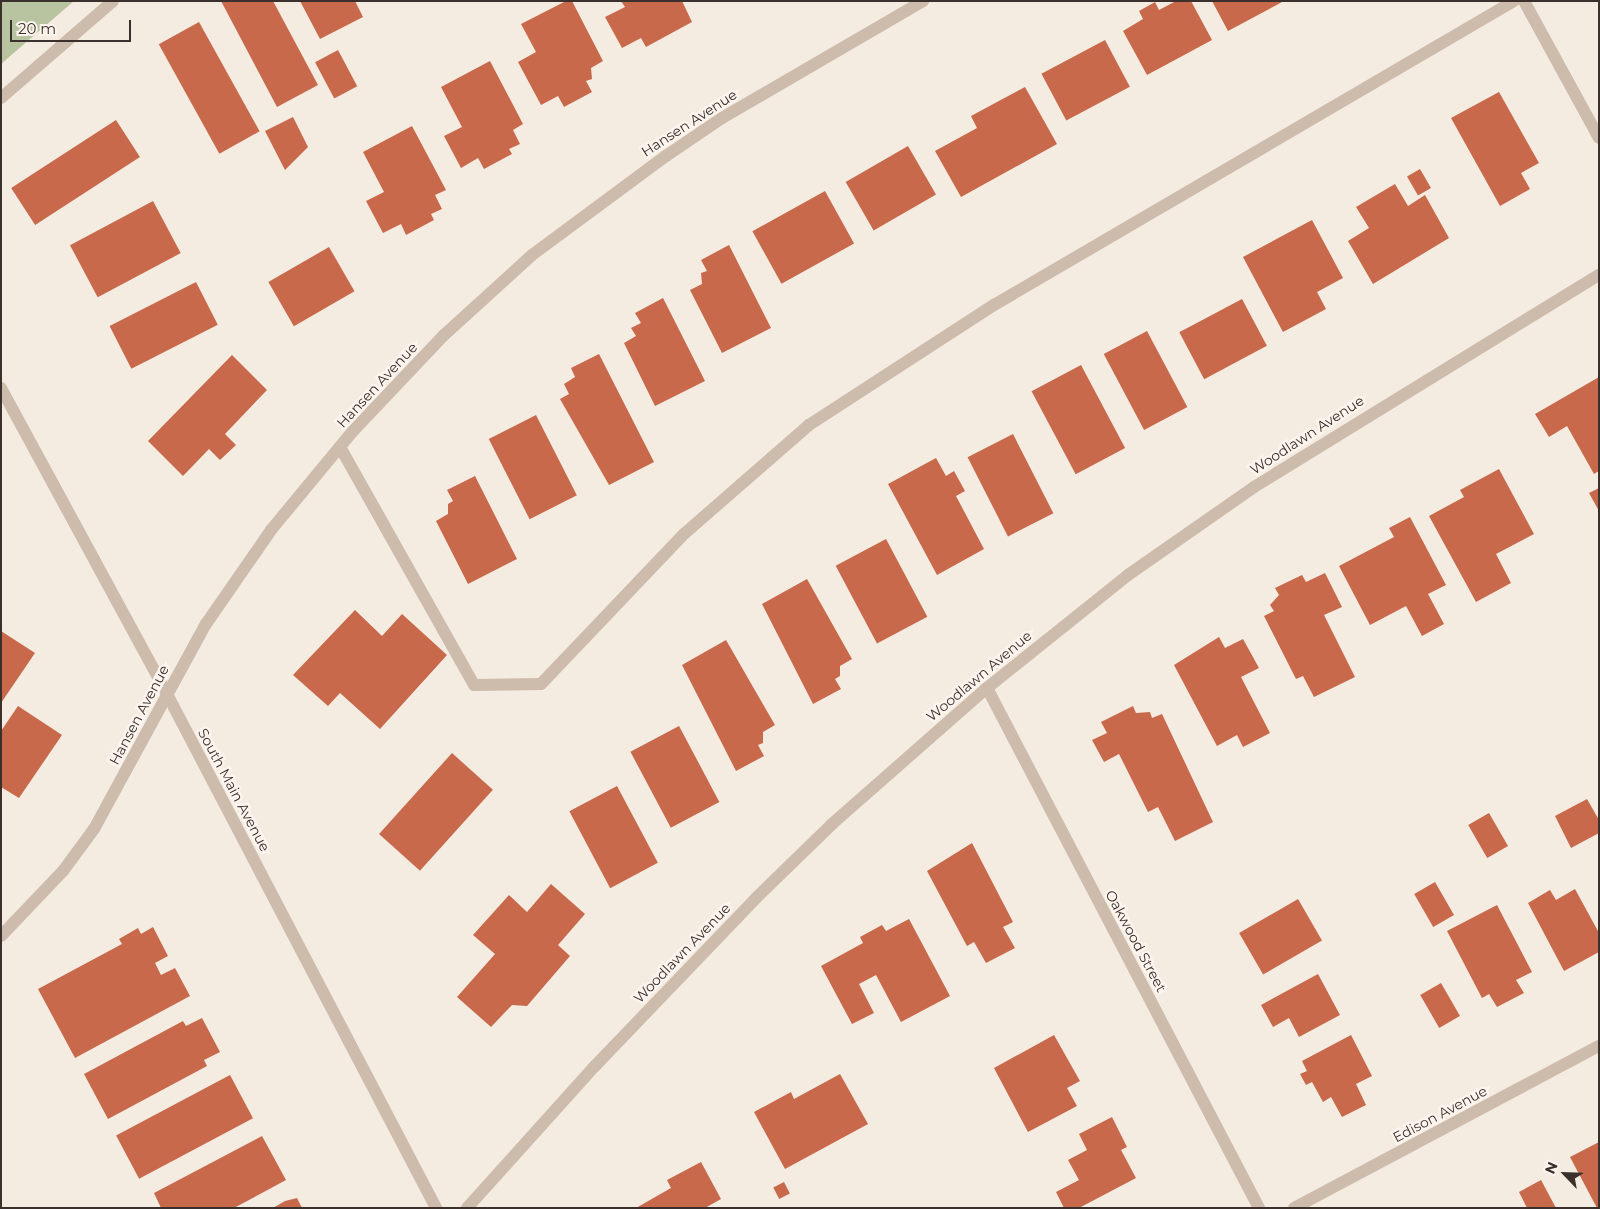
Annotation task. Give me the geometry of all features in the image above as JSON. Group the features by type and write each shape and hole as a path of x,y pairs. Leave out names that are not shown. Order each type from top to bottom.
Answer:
{"street":[{"path":"1,98 113,1"},
{"name":"Hansen Avenue","path":"1,936 85,843 206,624 271,530 340,447 490,292 598,204 722,118 923,1"},
{"path":"340,447 474,686 541,684 684,534 809,425 994,305 1514,1"},
{"path":"1524,1 1599,138"},
{"name":"Woodlawn Avenue","path":"467,1208 595,1066 756,898 832,824 987,688 1128,575 1254,487 1599,275"},
{"name":"South Main Avenue","path":"1,388 167,694 436,1208"},
{"name":"Oakwood Street","path":"987,688 1259,1208"},
{"name":"Edison Avenue","path":"1294,1208 1599,1046"}],"green space":[{"path":"1,1 74,1 1,64"}],"building":[{"path":"221,1 273,1 318,85 277,107"},
{"path":"300,1 355,1 363,17 320,39"},
{"path":"566,1 572,1 603,61 591,68 592,79 586,81 592,92 564,107 558,96 541,105 518,62 536,52 521,24"},
{"path":"621,1 682,1 692,22 646,47 641,38 622,48 605,17 625,7"},
{"path":"1176,1 1191,1 1212,40 1147,75 1123,31 1143,19 1139,11 1155,2 1159,10"},
{"path":"1212,1 1284,1 1228,31"},
{"path":"199,22 260,131 219,154 159,44"},
{"path":"1105,40 1130,87 1066,121 1041,74"},
{"path":"338,50 357,86 334,98 315,62"},
{"path":"490,61 523,124 513,130 520,144 509,149 512,154 484,169 478,158 461,168 444,136 462,127 441,87"},
{"path":"1025,87 1057,144 961,197 935,151 977,128 971,116"},
{"path":"1499,92 1539,163 1521,173 1530,189 1500,206 1451,118"},
{"path":"293,117 308,147 285,170 265,131"},
{"path":"116,120 140,157 35,225 11,188"},
{"path":"412,126 446,190 435,195 442,209 431,214 434,220 406,235 401,224 383,233 366,201 384,192 363,152"},
{"path":"908,146 936,194 874,230 846,182"},
{"path":"1420,169 1431,188 1418,196 1407,176"},
{"path":"1395,184 1408,206 1425,195 1449,238 1373,284 1348,241 1369,228 1356,207"},
{"path":"825,191 854,243 781,284 752,231"},
{"path":"153,201 181,253 98,297 70,245"},
{"path":"1312,220 1343,278 1317,292 1326,309 1283,332 1243,257"},
{"path":"729,245 771,328 722,353 690,290 702,284 701,273 707,271 701,260"},
{"path":"329,247 354,291 294,326 268,282"},
{"path":"196,282 218,325 131,369 110,326"},
{"path":"663,298 705,381 655,406 624,343 636,336 631,328 641,323 635,313"},
{"path":"1242,299 1267,346 1204,379 1179,332"},
{"path":"1147,331 1187,407 1144,430 1104,354"},
{"path":"599,354 654,462 609,485 560,399 569,394 564,384 575,377 571,368"},
{"path":"232,355 267,390 225,434 236,445 220,460 209,449 183,476 148,441"},
{"path":"1081,365 1125,448 1076,474 1032,391"},
{"path":"1599,377 1599,471 1594,474 1567,426 1549,437 1535,414"},
{"path":"536,415 577,495 530,519 489,439"},
{"path":"1013,434 1053,513 1008,536 968,457"},
{"path":"936,458 946,476 954,471 965,491 956,496 984,549 937,575 888,484"},
{"path":"1499,469 1534,534 1496,554 1511,583 1476,602 1429,516 1464,497 1460,490"},
{"path":"475,476 517,559 468,584 436,521 448,514 448,504 453,501 447,490"},
{"path":"1599,488 1599,511 1589,493"},
{"path":"1410,517 1446,585 1428,594 1444,624 1422,636 1406,606 1370,625 1339,566 1394,537 1389,528"},
{"path":"886,539 927,617 877,643 836,566"},
{"path":"1325,573 1342,607 1324,615 1355,677 1314,697 1303,676 1296,679 1264,616 1274,611 1270,605 1279,595 1275,588 1302,575 1306,582"},
{"path":"807,579 852,659 840,666 840,676 835,679 841,689 813,704 762,604"},
{"path":"355,610 382,636 402,614 447,655 380,729 340,693 328,706 293,675"},
{"path":"1,631 35,653 1,703"},
{"path":"1219,637 1225,648 1243,639 1259,668 1241,677 1270,733 1243,747 1237,735 1217,746 1174,665"},
{"path":"726,640 775,725 763,732 763,743 758,745 764,756 736,771 682,665"},
{"path":"18,706 62,735 19,798 1,787 1,731"},
{"path":"1133,706 1136,713 1150,712 1152,718 1162,714 1213,822 1175,841 1158,807 1148,812 1119,754 1104,762 1092,740 1107,733 1101,722"},
{"path":"679,726 719,802 671,828 630,752"},
{"path":"452,753 493,790 420,871 379,834"},
{"path":"617,786 658,863 610,888 569,811"},
{"path":"1587,799 1599,820 1599,833 1571,848 1555,816"},
{"path":"1489,813 1508,846 1487,858 1468,825"},
{"path":"972,843 1013,922 1003,927 1015,948 986,963 974,942 967,946 927,871"},
{"path":"1435,882 1454,915 1433,927 1414,894"},
{"path":"551,884 585,914 558,945 570,956 527,1006 512,1005 491,1027 457,997 495,954 473,935 509,895 527,912"},
{"path":"1575,889 1599,933 1599,952 1564,971 1528,903 1550,890 1556,900"},
{"path":"1298,899 1322,941 1263,975 1239,933"},
{"path":"1497,905 1532,972 1516,980 1524,993 1497,1007 1489,994 1482,998 1447,931"},
{"path":"909,919 950,996 901,1022 876,975 859,984 874,1013 852,1024 821,966 863,943 860,937 882,925 886,931"},
{"path":"153,927 168,956 155,963 161,975 175,968 190,996 75,1058 38,989 122,944 119,939 138,928 141,934"},
{"path":"1318,974 1340,1015 1299,1037 1289,1018 1273,1027 1261,1005"},
{"path":"1441,983 1460,1016 1439,1028 1420,995"},
{"path":"202,1018 220,1052 204,1060 207,1066 108,1119 84,1074 183,1021 186,1026"},
{"path":"1054,1035 1080,1081 1067,1088 1077,1106 1028,1132 994,1068"},
{"path":"1351,1035 1372,1076 1356,1084 1366,1105 1342,1117 1331,1097 1323,1102 1312,1082 1306,1085 1300,1074 1307,1071 1302,1061"},
{"path":"840,1074 868,1124 785,1169 754,1112 791,1092 794,1099"},
{"path":"230,1075 253,1118 139,1179 116,1136"},
{"path":"1112,1117 1127,1147 1121,1150 1136,1178 1079,1208 1064,1208 1056,1192 1079,1180 1068,1160 1087,1150 1079,1134"},
{"path":"262,1136 286,1180 234,1208 161,1208 154,1193"},
{"path":"1599,1142 1599,1208 1597,1208 1570,1157"},
{"path":"701,1162 721,1199 705,1208 636,1208 671,1188 667,1180"},
{"path":"1541,1180 1556,1208 1527,1208 1519,1192"},
{"path":"784,1182 790,1194 779,1199 773,1187"},
{"path":"297,1198 302,1208 273,1208 285,1201"}]}
